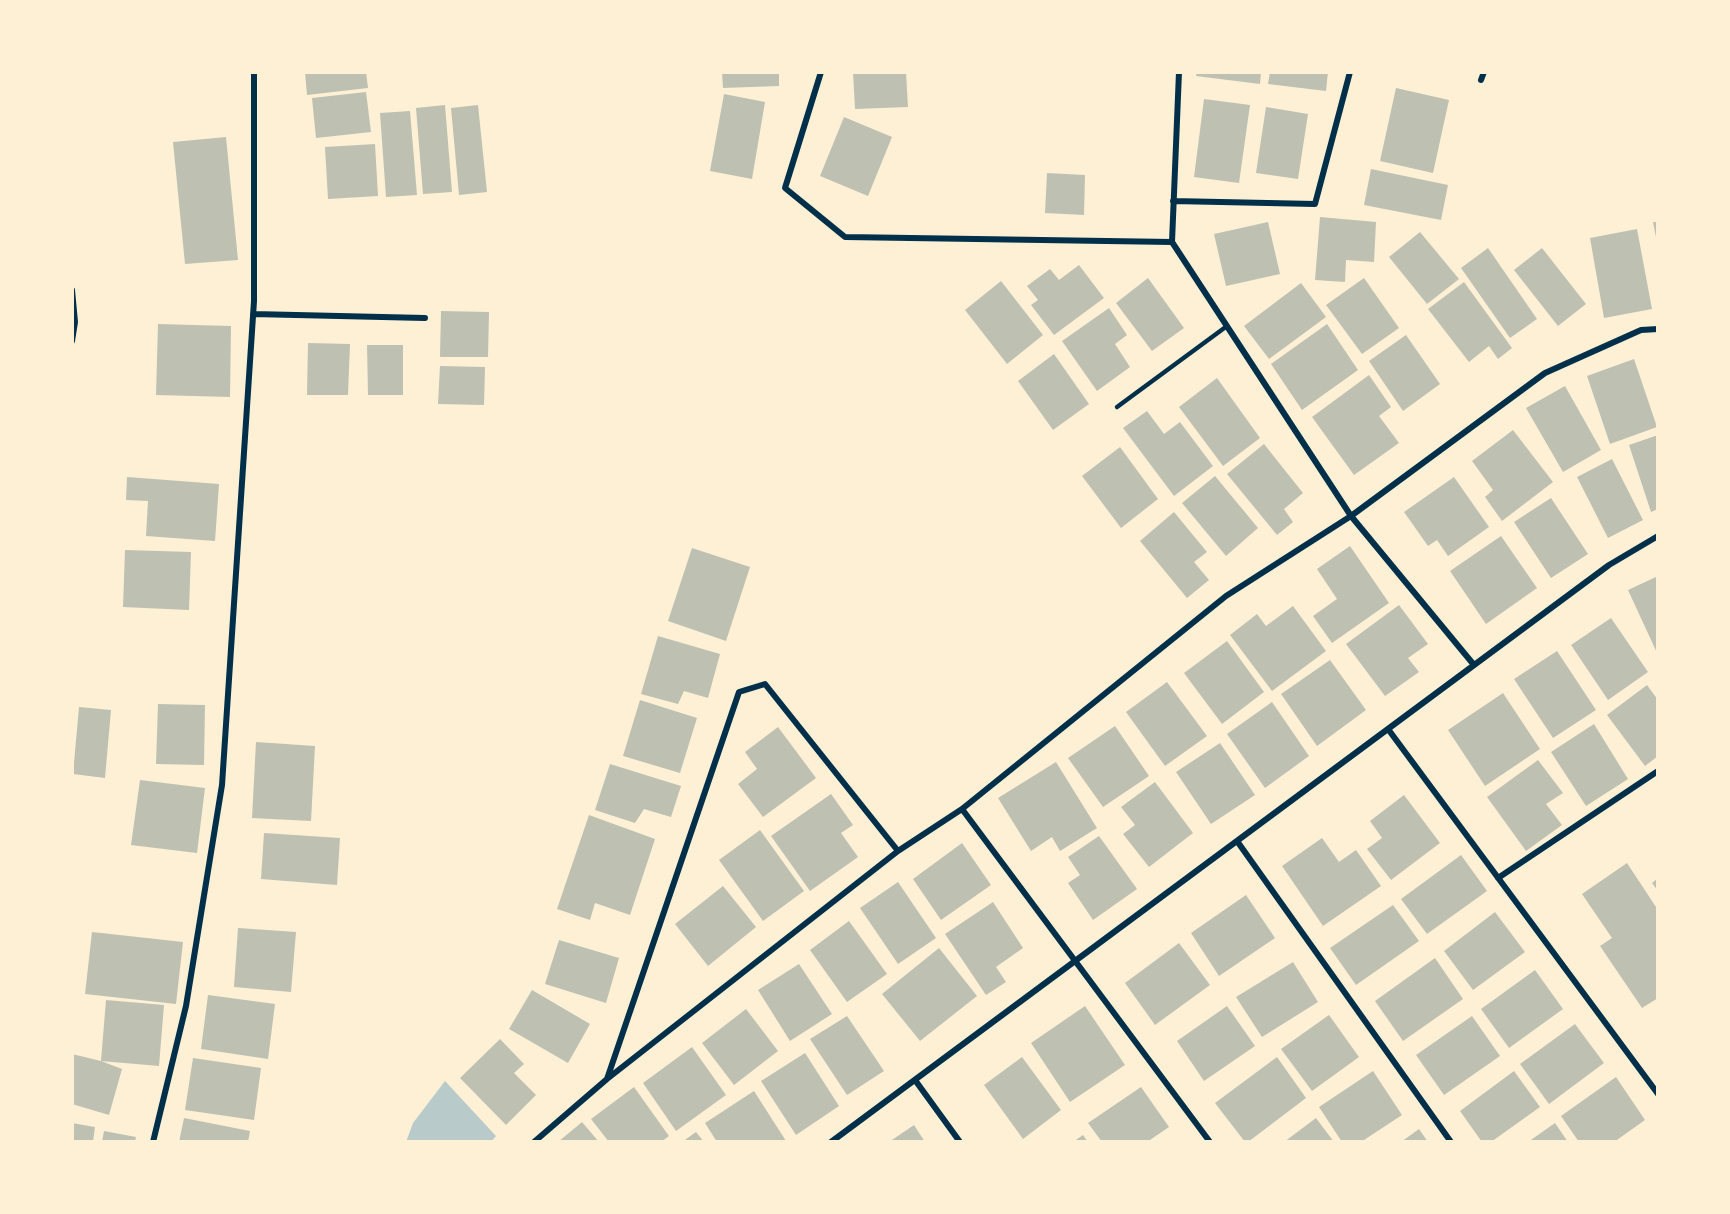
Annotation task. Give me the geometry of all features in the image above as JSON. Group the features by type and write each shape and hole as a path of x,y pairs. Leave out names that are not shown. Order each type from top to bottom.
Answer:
{"street":[{"path":"153,1142 186,1006 222,785 253,314 254,72"},
{"path":"821,72 785,188 845,237 1172,242"},
{"path":"1179,72 1172,242 1351,516 1474,665"},
{"path":"1173,201 1315,204 1350,72"},
{"path":"1481,80 1484,72"},
{"path":"72,290 75,322 72,341"},
{"path":"253,314 425,318"},
{"path":"534,1142 607,1079 898,851 962,809 1226,596 1351,516 1545,373 1641,330 1658,329"},
{"path":"831,1142 1609,566 1658,536"},
{"path":"607,1079 739,692 765,684 898,851"},
{"path":"1388,729 1658,1094"},
{"path":"1498,878 1658,771"},
{"path":"962,809 1210,1142"},
{"path":"1237,841 1451,1142"},
{"path":"915,1080 960,1142"}],"lane":[{"path":"1117,407 1227,326"}],"shaded area":[{"path":"445,1081 496,1136 491,1142 406,1142 413,1123"}],"building":[{"path":"305,72 366,72 368,88 307,95"},
{"path":"722,72 779,72 779,86 723,88"},
{"path":"853,72 906,72 908,107 855,109"},
{"path":"1197,72 1261,72 1260,84 1196,76"},
{"path":"1270,72 1328,72 1326,91 1268,84"},
{"path":"1396,88 1449,100 1433,173 1380,161"},
{"path":"366,92 371,132 316,138 312,98"},
{"path":"724,94 765,102 752,179 710,171"},
{"path":"1204,99 1250,105 1239,183 1194,177"},
{"path":"445,105 452,192 423,194 416,108"},
{"path":"478,105 487,192 459,195 451,108"},
{"path":"1266,107 1308,114 1298,179 1256,173"},
{"path":"410,111 417,195 386,197 380,113"},
{"path":"844,117 892,137 868,196 820,176"},
{"path":"226,137 238,260 185,264 173,142"},
{"path":"375,144 378,196 328,199 325,147"},
{"path":"1371,169 1448,185 1441,220 1364,205"},
{"path":"1047,173 1085,175 1084,215 1045,213"},
{"path":"1320,217 1376,222 1374,262 1346,260 1345,282 1315,280"},
{"path":"1268,222 1280,274 1226,286 1214,234"},
{"path":"1653,222 1658,222 1657,242"},
{"path":"1637,229 1652,309 1604,318 1590,238"},
{"path":"1420,232 1459,279 1427,304 1389,257"},
{"path":"1488,248 1537,319 1510,338 1461,268"},
{"path":"1542,248 1586,304 1558,326 1514,270"},
{"path":"1079,265 1104,298 1054,335 1031,305 1038,300 1027,286 1050,269 1059,280"},
{"path":"1148,278 1184,328 1152,351 1116,303"},
{"path":"1364,278 1399,328 1362,354 1326,305"},
{"path":"1001,281 1043,335 1007,364 965,310"},
{"path":"1464,282 1512,348 1498,359 1489,346 1469,362 1428,309"},
{"path":"1301,283 1326,317 1269,359 1244,326"},
{"path":"1109,308 1127,335 1115,344 1130,367 1097,391 1062,341"},
{"path":"441,311 489,312 488,357 440,357"},
{"path":"158,324 231,326 230,397 156,395"},
{"path":"1327,324 1358,370 1302,410 1271,364"},
{"path":"1406,335 1440,384 1403,411 1369,361"},
{"path":"308,343 350,344 348,395 307,395"},
{"path":"367,345 403,345 403,395 368,395"},
{"path":"1054,354 1089,404 1053,430 1018,381"},
{"path":"1634,359 1657,427 1610,444 1587,376"},
{"path":"440,366 485,367 484,405 438,404"},
{"path":"1369,375 1391,407 1379,416 1399,443 1354,475 1312,417"},
{"path":"1217,378 1260,438 1223,466 1179,407"},
{"path":"1565,386 1601,450 1563,472 1526,408"},
{"path":"1147,411 1164,434 1180,422 1213,466 1174,496 1123,428"},
{"path":"1513,430 1553,482 1502,521 1485,497 1493,490 1472,461"},
{"path":"1658,435 1658,509 1651,512 1629,445"},
{"path":"1264,444 1303,493 1284,509 1293,522 1277,535 1227,474"},
{"path":"1120,447 1158,499 1121,528 1082,476"},
{"path":"1612,459 1643,520 1608,538 1577,477"},
{"path":"1215,476 1258,528 1226,556 1182,503"},
{"path":"127,477 219,484 215,541 146,536 148,501 126,500"},
{"path":"1454,477 1489,527 1448,556 1437,540 1428,546 1404,512"},
{"path":"1551,498 1588,554 1551,578 1514,522"},
{"path":"1174,512 1207,552 1194,562 1209,580 1187,598 1140,541"},
{"path":"1501,536 1537,588 1486,624 1450,571"},
{"path":"1350,546 1389,603 1332,643 1313,616 1337,599 1317,569"},
{"path":"692,548 750,567 726,641 668,621"},
{"path":"125,550 191,552 189,610 123,607"},
{"path":"1658,576 1658,655 1628,590"},
{"path":"1399,605 1428,644 1408,658 1419,672 1385,696 1346,644"},
{"path":"1293,606 1326,651 1272,691 1230,635 1257,614 1266,626"},
{"path":"1611,618 1648,672 1608,700 1571,645"},
{"path":"658,636 720,654 708,698 684,691 678,704 641,694"},
{"path":"1227,641 1264,692 1222,724 1184,673"},
{"path":"1557,651 1596,710 1553,738 1514,679"},
{"path":"1330,660 1366,710 1317,746 1281,694"},
{"path":"1167,682 1207,736 1165,766 1126,712"},
{"path":"1647,685 1658,700 1658,756 1645,766 1607,715"},
{"path":"1503,693 1540,749 1485,786 1448,730"},
{"path":"640,700 697,718 680,773 623,756"},
{"path":"1272,702 1309,756 1265,788 1227,734"},
{"path":"158,704 205,705 204,765 156,764"},
{"path":"79,707 111,710 105,778 73,774"},
{"path":"1594,724 1628,779 1586,806 1551,752"},
{"path":"1115,726 1149,776 1103,807 1068,758"},
{"path":"778,727 816,778 763,817 738,784 757,769 745,752"},
{"path":"256,742 315,746 311,821 252,818"},
{"path":"1220,743 1255,795 1211,824 1176,772"},
{"path":"1538,760 1563,793 1546,804 1562,825 1526,851 1487,797"},
{"path":"1056,762 1097,828 1060,851 1052,837 1031,851 998,798"},
{"path":"610,764 681,786 671,817 644,809 635,823 595,810"},
{"path":"140,780 205,788 197,853 131,845"},
{"path":"1155,782 1193,833 1149,867 1123,834 1135,825 1121,807"},
{"path":"831,794 853,825 841,833 858,857 810,891 771,836"},
{"path":"1404,795 1440,843 1391,880 1367,849 1382,838 1370,821"},
{"path":"589,815 655,839 630,915 595,903 590,920 557,909"},
{"path":"760,830 804,891 763,921 719,860"},
{"path":"264,833 340,838 337,885 261,879"},
{"path":"1099,836 1137,889 1093,920 1068,883 1080,875 1068,857"},
{"path":"1322,838 1339,862 1356,850 1381,886 1323,926 1282,866"},
{"path":"962,843 991,885 941,920 913,879"},
{"path":"1461,855 1487,891 1427,934 1401,899"},
{"path":"1627,863 1658,910 1658,998 1642,1008 1600,946 1612,938 1582,894"},
{"path":"1658,878 1658,891 1652,883"},
{"path":"898,882 936,938 898,964 860,908"},
{"path":"723,886 756,927 708,966 675,924"},
{"path":"1246,895 1275,938 1219,976 1191,933"},
{"path":"993,902 1023,948 996,967 1006,982 986,995 945,934"},
{"path":"1393,905 1419,941 1356,985 1330,948"},
{"path":"1495,912 1525,952 1473,990 1444,951"},
{"path":"849,921 887,974 847,1002 810,950"},
{"path":"238,928 296,932 291,992 234,987"},
{"path":"92,932 183,942 176,1004 85,994"},
{"path":"559,940 619,958 606,1003 545,984"},
{"path":"1179,943 1210,985 1155,1025 1125,983"},
{"path":"939,948 977,996 920,1041 882,994"},
{"path":"1435,958 1463,999 1403,1041 1375,1001"},
{"path":"1293,962 1318,1002 1262,1037 1236,997"},
{"path":"799,964 832,1014 790,1041 758,990"},
{"path":"1535,970 1563,1009 1509,1048 1481,1009"},
{"path":"532,990 590,1024 568,1063 509,1029"},
{"path":"208,995 275,1004 268,1059 201,1049"},
{"path":"106,1000 164,1005 159,1066 101,1061"},
{"path":"1085,1006 1125,1065 1070,1102 1031,1043"},
{"path":"1227,1006 1255,1046 1204,1081 1177,1041"},
{"path":"746,1009 778,1051 734,1085 702,1043"},
{"path":"1329,1015 1359,1057 1312,1091 1281,1049"},
{"path":"847,1016 884,1071 847,1095 810,1039"},
{"path":"1472,1016 1500,1056 1444,1095 1416,1055"},
{"path":"1575,1024 1604,1063 1549,1104 1520,1064"},
{"path":"500,1039 524,1064 514,1073 536,1095 506,1125 460,1078"},
{"path":"692,1047 726,1095 676,1131 643,1083"},
{"path":"805,1053 839,1106 796,1135 761,1081"},
{"path":"72,1054 122,1069 109,1115 72,1104"},
{"path":"1022,1057 1061,1110 1023,1139 984,1085"},
{"path":"1277,1057 1306,1098 1245,1142 1215,1103"},
{"path":"193,1058 261,1068 254,1120 185,1110"},
{"path":"1373,1071 1402,1115 1361,1142 1342,1142 1319,1107"},
{"path":"1514,1071 1540,1107 1491,1142 1482,1142 1460,1111"},
{"path":"1616,1077 1645,1120 1614,1142 1579,1142 1561,1116"},
{"path":"634,1087 669,1136 661,1142 609,1142 591,1119"},
{"path":"1141,1087 1169,1127 1147,1142 1102,1142 1088,1123"},
{"path":"754,1091 786,1141 717,1142 705,1123"},
{"path":"184,1118 250,1131 248,1142 179,1142"},
{"path":"1316,1118 1334,1142 1284,1142"},
{"path":"582,1122 599,1142 558,1142"},
{"path":"72,1123 95,1127 93,1142 72,1142"},
{"path":"1555,1123 1568,1142 1528,1142"},
{"path":"914,1125 925,1142 889,1142"},
{"path":"1419,1129 1428,1142 1401,1142"},
{"path":"104,1131 136,1137 135,1142 102,1142"},
{"path":"696,1132 704,1142 682,1142"},
{"path":"1083,1135 1088,1142 1073,1142"}]}
